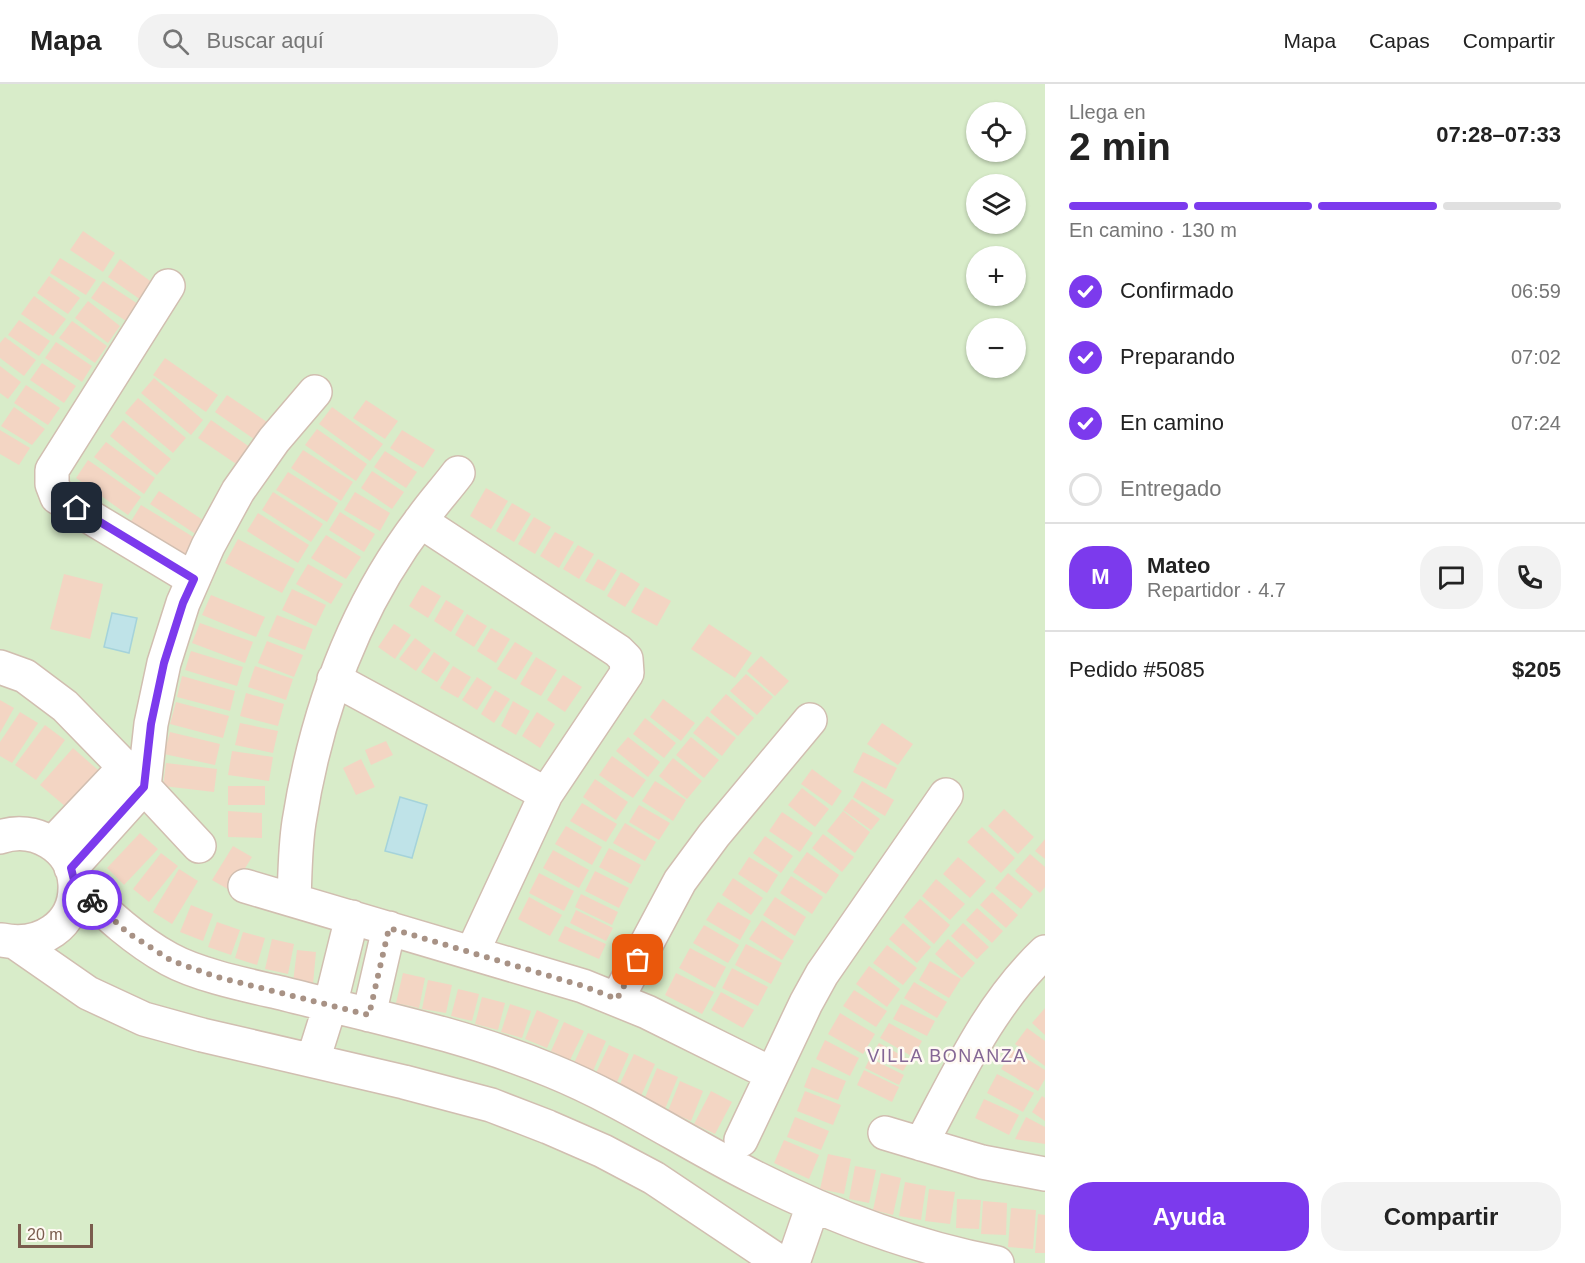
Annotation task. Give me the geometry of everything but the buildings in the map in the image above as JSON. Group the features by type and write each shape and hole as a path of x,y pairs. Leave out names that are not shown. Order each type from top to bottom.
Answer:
{"street":[{"path":"168,286 52,470 52,484 57,497 194,579"},
{"path":"66,865 135,777 151,724 164,663 183,603 208,546 238,491 274,440 315,392"},
{"path":"294,900 299,825 312,751 334,679 358,624 387,571 420,521 458,473"},
{"path":"420,521 618,651 626,659 627,672 546,794 472,953"},
{"path":"0,667 25,676 65,706 199,846"},
{"path":"334,679 546,794"},
{"path":"617,999 680,881 714,835 810,720"},
{"path":"741,1140 822,974 946,795"},
{"path":"0,837 23,833 39,836 128,933 172,961 217,977 412,1025 488,1047 554,1072 618,1102 754,1178 813,1205 930,1246 996,1263"},
{"path":"8,941 31,942 46,936 59,926 68,914 74,899 66,865"},
{"path":"245,886 583,986 647,1012 772,1074"},
{"path":"313,1060 330,1006 352,917"},
{"path":"369,1015 389,928"},
{"path":"8,941 88,993 144,1018 202,1035 405,1082 491,1105 548,1127 603,1151 654,1178 781,1263"},
{"path":"921,1144 980,1034 1008,993 1045,952"},
{"path":"885,1133 982,1162 1045,1174"},
{"path":"793,1263 813,1205"}],"green space":[{"path":"0,84 1045,84 1045,1263 0,1263"}],"water":[{"path":"112,613 137,618 129,653 104,647"},
{"path":"400,797 427,805 412,858 385,851"}],"way so far":[{"path":"92,900 128,933 172,961 217,977 369,1015 389,928 583,986 617,999 638,960"}],"district":[{"name":"VILLA BONANZA","path":"947,1056"}],"route":[{"path":"77,508 194,579 183,603 164,663 151,724 144,787 71,868 75,884 92,900"}]}
